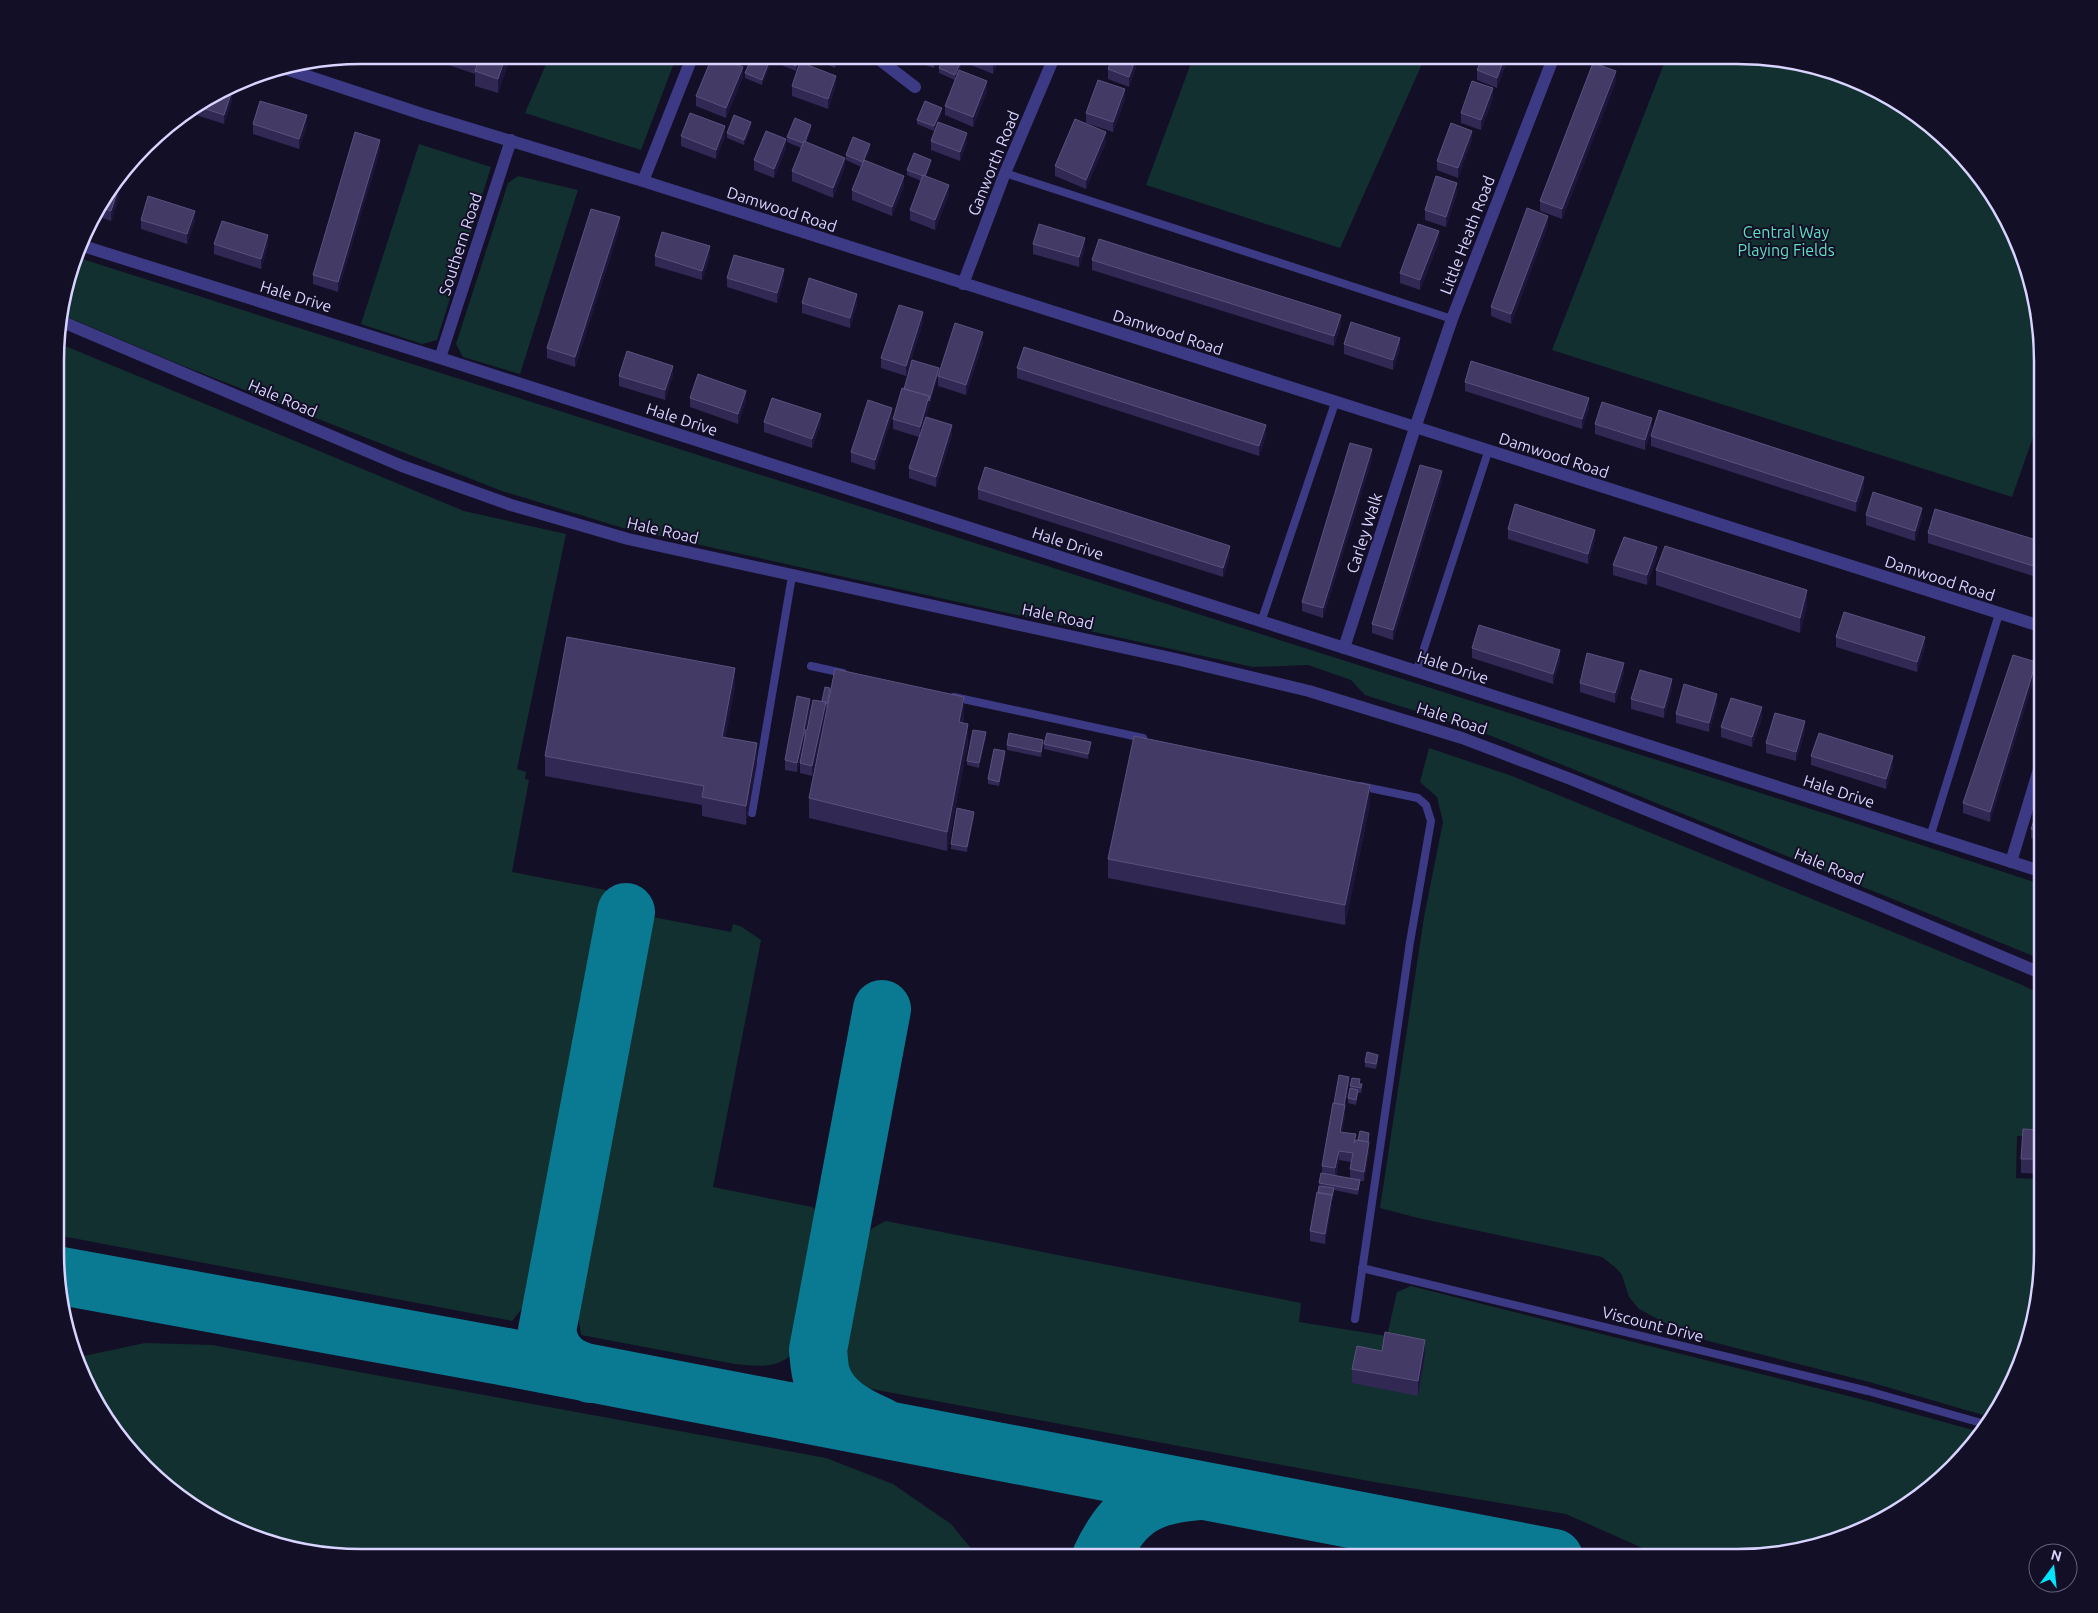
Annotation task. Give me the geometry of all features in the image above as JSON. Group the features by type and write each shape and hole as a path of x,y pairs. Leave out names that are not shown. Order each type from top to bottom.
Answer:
{"street":[{"path":"643,182 689,64"},
{"path":"885,64 916,87"},
{"name":"Ganworth Road","path":"963,284 1005,173 1051,64"},
{"name":"Little Heath Road","path":"1415,428 1452,319 1551,64"},
{"name":"Damwood Road","path":"294,71 422,114 511,140 2034,624"},
{"name":"Southern Road","path":"440,358 511,140"},
{"name":"Hale Drive","path":"86,247 440,358 2034,869"},
{"name":"Hale Road","path":"66,323 402,466 511,505 628,539 1309,690 1470,741 1538,765 1868,900 2034,971"},
{"name":"Carley Walk","path":"1344,648 1415,428"},
{"path":"2011,862 2034,786"}],"lane":[{"path":"1005,173 1452,319"},
{"path":"1261,622 1335,402"},
{"path":"1416,672 1488,452"},
{"path":"752,813 792,576"},
{"path":"1930,837 1999,614"},
{"path":"811,666 850,674"},
{"path":"947,695 1150,740"},
{"path":"1354,784 1418,798 1426,805 1431,821 1410,942 1355,1319"},
{"name":"Viscount Drive","path":"1362,1268 1850,1387 1980,1422"}],"green space":[{"path":"546,64 674,64 641,150 525,113"},
{"path":"1191,64 1422,64 1340,248 1146,185"},
{"name":"Central Way Playing Fields","path":"1664,64 1757,64 1795,69 1851,86 1869,94 1902,114 1933,137 1961,165 1984,196 2004,229 2012,247 2029,303 2034,341 2034,435 2012,497 1552,350"},
{"path":"419,144 491,167 437,340 422,344 361,324"},
{"path":"518,176 578,190 520,374 463,357 456,344 508,183"},
{"path":"82,259 1833,816 2034,882 2034,956 1479,731 1365,695 1351,680 1308,665 1253,667 623,528 502,491 181,365 67,317"},
{"path":"64,345 464,511 566,534 517,769 526,772 525,779 529,780 512,872 616,892 549,1226 523,1307 512,1321 64,1237"},
{"path":"1429,748 1512,776 2034,991 2034,1137 2017,1136 2016,1178 2034,1179 2034,1272 2032,1291 2024,1329 2012,1366 2004,1384 1985,1416 1873,1383 1689,1336 1639,1309 1629,1297 1622,1275 1602,1257 1418,1218 1380,1208 1424,917 1443,822 1437,797 1420,782"},
{"path":"642,915 731,932 733,924 742,927 761,940 713,1187 812,1207 816,1212 821,1231 821,1242 813,1297 803,1334 797,1348 790,1356 778,1363 764,1366 735,1364 581,1335 575,1296 579,1249"},
{"path":"886,1221 1301,1303 1299,1322 1387,1336 1397,1292 1411,1286 1868,1401 1975,1431 1961,1448 1918,1488 1869,1519 1851,1527 1814,1539 1776,1547 1757,1549 1645,1549 1566,1514 1374,1482 866,1388 850,1372 841,1358 838,1332 842,1299 852,1255 861,1238"},
{"path":"145,1343 212,1345 826,1458 893,1484 951,1524 972,1549 341,1549 303,1544 247,1527 229,1519 196,1499 165,1476 137,1448 114,1417 94,1384 83,1356"}],"building":[{"path":"478,64 503,64 498,79 475,71"},
{"path":"709,64 736,64 743,67 726,108 696,96"},
{"path":"749,64 768,64 762,80 745,73"},
{"path":"799,64 805,64 836,76 828,99 792,86"},
{"path":"941,64 960,64 955,75 939,68"},
{"path":"1110,64 1134,64 1129,77 1108,69"},
{"path":"1480,64 1502,64 1497,78 1477,70"},
{"path":"1593,64 1616,71 1562,209 1540,201"},
{"path":"959,70 987,81 973,117 945,106"},
{"path":"1098,80 1125,89 1113,122 1086,113"},
{"path":"1472,81 1493,88 1481,120 1461,113"},
{"path":"231,93 224,115 205,109"},
{"path":"260,101 307,115 299,139 253,124"},
{"path":"925,101 942,108 934,126 917,120"},
{"path":"690,113 725,126 716,150 681,136"},
{"path":"734,115 751,122 744,140 727,133"},
{"path":"795,118 811,125 803,143 787,137"},
{"path":"1075,119 1106,132 1086,180 1055,166"},
{"path":"938,122 967,133 960,152 931,141"},
{"path":"1451,123 1472,131 1458,168 1437,161"},
{"path":"766,131 786,139 774,169 754,160"},
{"path":"355,132 380,140 338,282 313,275"},
{"path":"853,137 870,144 863,162 846,155"},
{"path":"804,141 845,158 833,188 792,171"},
{"path":"914,153 931,160 925,176 907,170"},
{"path":"864,160 904,176 892,207 852,190"},
{"path":"923,175 949,185 935,220 910,210"},
{"path":"1436,176 1457,183 1446,217 1425,210"},
{"path":"118,190 111,211 106,209"},
{"path":"148,196 195,211 187,234 141,220"},
{"path":"1527,208 1548,216 1511,314 1491,307"},
{"path":"591,209 620,217 575,357 547,348"},
{"path":"222,221 268,235 261,259 214,244"},
{"path":"1039,224 1085,238 1079,257 1033,244"},
{"path":"1418,224 1439,231 1420,280 1400,273"},
{"path":"662,232 710,246 702,271 655,256"},
{"path":"1099,239 1341,315 1334,336 1092,260"},
{"path":"734,255 784,269 777,293 727,278"},
{"path":"809,278 857,294 850,318 802,303"},
{"path":"899,305 923,312 906,366 881,358"},
{"path":"1351,322 1400,338 1393,360 1344,344"},
{"path":"955,323 983,332 966,385 938,376"},
{"path":"1024,347 1266,425 1259,446 1017,368"},
{"path":"627,351 673,366 665,390 619,376"},
{"path":"912,360 939,368 929,401 929,396 904,389"},
{"path":"1471,361 1589,398 1582,419 1465,382"},
{"path":"698,374 746,391 738,414 690,398"},
{"path":"902,388 929,396 920,427 893,419"},
{"path":"772,398 821,414 812,439 764,422"},
{"path":"868,400 892,408 875,460 851,452"},
{"path":"1602,402 1652,418 1645,440 1595,424"},
{"path":"1659,410 1864,477 1856,502 1651,436"},
{"path":"926,417 952,425 936,477 909,468"},
{"path":"1350,443 1372,449 1323,608 1302,602"},
{"path":"1420,465 1442,471 1393,630 1372,624"},
{"path":"985,467 1230,546 1223,568 978,489"},
{"path":"1873,492 1922,508 1915,531 1866,515"},
{"path":"1515,504 1595,530 1588,554 1508,529"},
{"path":"1935,509 2034,539 2034,566 1928,533"},
{"path":"1624,537 1657,547 1647,575 1613,565"},
{"path":"1665,546 1807,590 1800,618 1656,570"},
{"path":"1844,612 1925,637 1917,662 1836,637"},
{"path":"1479,625 1560,650 1553,674 1472,648"},
{"path":"567,637 735,668 722,737 757,743 746,806 702,797 704,786 545,756"},
{"path":"1587,653 1624,663 1615,693 1580,683"},
{"path":"2013,655 2034,661 2034,669 1990,812 1963,803"},
{"path":"835,669 964,697 959,722 968,724 947,832 809,798"},
{"path":"1640,670 1672,679 1664,708 1631,699"},
{"path":"1684,684 1717,694 1709,723 1676,714"},
{"path":"825,687 830,688 827,704 822,701"},
{"path":"797,696 810,699 804,730 807,730 813,700 826,702 812,766 800,763 806,733 804,732 797,763 785,760"},
{"path":"1731,698 1762,707 1752,737 1721,727"},
{"path":"1775,713 1805,721 1796,752 1766,743"},
{"path":"973,730 986,732 979,763 967,761"},
{"path":"1009,733 1043,740 1041,752 1007,745"},
{"path":"1047,733 1091,742 1088,754 1044,744"},
{"path":"1819,733 1893,756 1886,779 1811,756"},
{"path":"1134,736 1370,785 1345,905 1108,859"},
{"path":"994,749 1005,751 999,782 988,779"},
{"path":"957,808 974,812 967,847 951,844"},
{"path":"1367,1052 1378,1055 1376,1064 1365,1062"},
{"path":"1339,1075 1349,1077 1344,1105 1334,1103"},
{"path":"1352,1078 1360,1079 1359,1084 1362,1084 1361,1088 1350,1086"},
{"path":"1350,1088 1358,1090 1356,1100 1348,1098"},
{"path":"1333,1103 1345,1105 1340,1132 1356,1134 1354,1143 1356,1140 1369,1142 1364,1172 1350,1169 1353,1153 1339,1151 1335,1168 1322,1166"},
{"path":"2023,1129 2034,1130 2034,1159 2021,1159"},
{"path":"1360,1131 1369,1133 1368,1142 1358,1140"},
{"path":"1321,1173 1360,1180 1358,1190 1319,1183"},
{"path":"1319,1186 1334,1188 1332,1196 1318,1193"},
{"path":"1317,1192 1332,1195 1325,1234 1310,1231"},
{"path":"1385,1332 1425,1340 1418,1381 1352,1369 1357,1346 1382,1351"}],"taxiway":[{"path":"591,1374 574,1368 562,1360 552,1348 547,1331 626,912"},
{"path":"880,1426 846,1408 832,1394 821,1374 818,1350 882,1009"},
{"path":"64,1277 501,1356 1507,1549"},
{"path":"1106,1549 1119,1527 1128,1516 1139,1508 1165,1496 1199,1491"}]}
